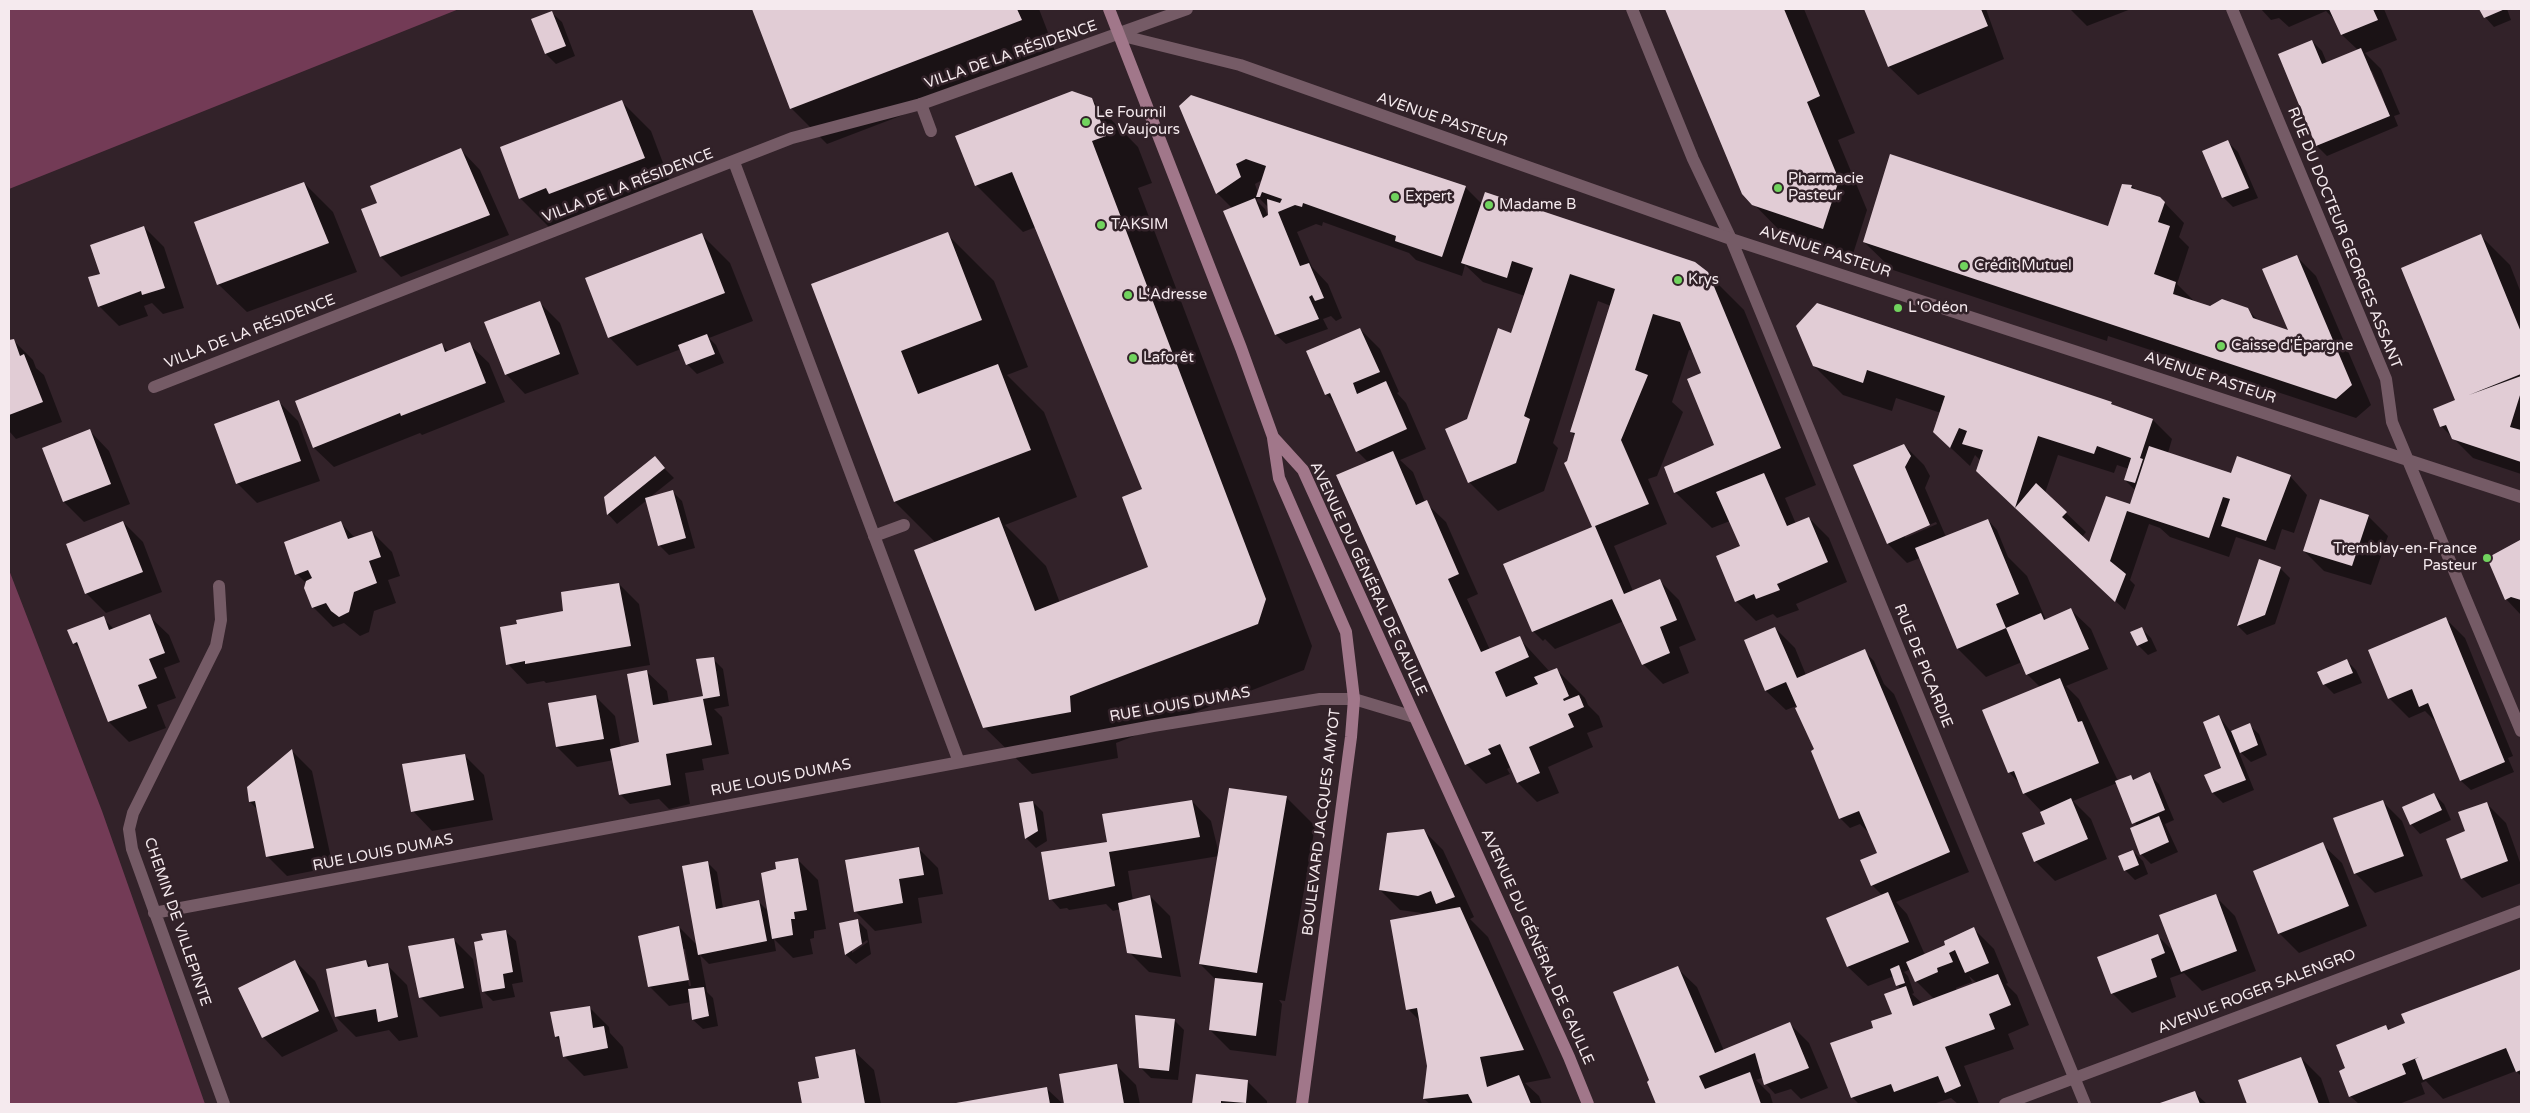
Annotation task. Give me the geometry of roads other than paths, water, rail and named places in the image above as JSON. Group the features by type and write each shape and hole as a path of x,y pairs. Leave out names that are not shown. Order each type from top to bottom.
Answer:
{"main road":[{"name":"AVENUE DU GÉNÉRAL DE GAULLE","path":"1109,9 1273,437 1303,470 1569,1057 1588,1104"},
{"name":"BOULEVARD JACQUES AMYOT","path":"1273,437 1279,478 1346,632 1354,699 1351,737 1302,1104"}],"street":[{"name":"VILLA DE LA RÉSIDENCE","path":"154,387 792,138 920,104 1060,53 1119,35 1187,9"},
{"name":"RUE DE PICARDIE","path":"1632,9 1693,159 1732,239 2085,1104"},
{"name":"RUE DU DOCTEUR GEORGES ASSANT","path":"2232,9 2386,379 2392,422 2410,460 2521,731"},
{"name":"AVENUE PASTEUR","path":"1119,35 1240,65 1732,239 2521,497"},
{"path":"920,104 931,131"},
{"path":"734,162 959,762"},
{"path":"874,536 904,525"},
{"name":"CHEMIN DE VILLEPINTE","path":"219,586 222,620 216,646 133,813 129,829 132,849 154,913 224,1104"},
{"name":"RUE LOUIS DUMAS","path":"154,913 1153,726 1310,700 1354,699 1414,717"},
{"name":"AVENUE ROGER SALENGRO","path":"2005,1104 2521,911"}],"place":[{"name":"Le Fournil de Vaujours","path":"1086,122"},
{"name":"Pharmacie Pasteur","path":"1778,188"},
{"name":"Expert","path":"1395,197"},
{"name":"Madame B","path":"1489,205"},
{"name":"TAKSIM","path":"1101,225"},
{"name":"Crédit Mutuel","path":"1964,266"},
{"name":"Krys","path":"1678,280"},
{"name":"L'Adresse","path":"1128,295"},
{"name":"L'Odéon","path":"1898,308"},
{"name":"Caisse d'Épargne","path":"2221,346"},
{"name":"Laforêt","path":"1133,358"},
{"name":"Tremblay-en-France Pasteur","path":"2487,558"}]}
